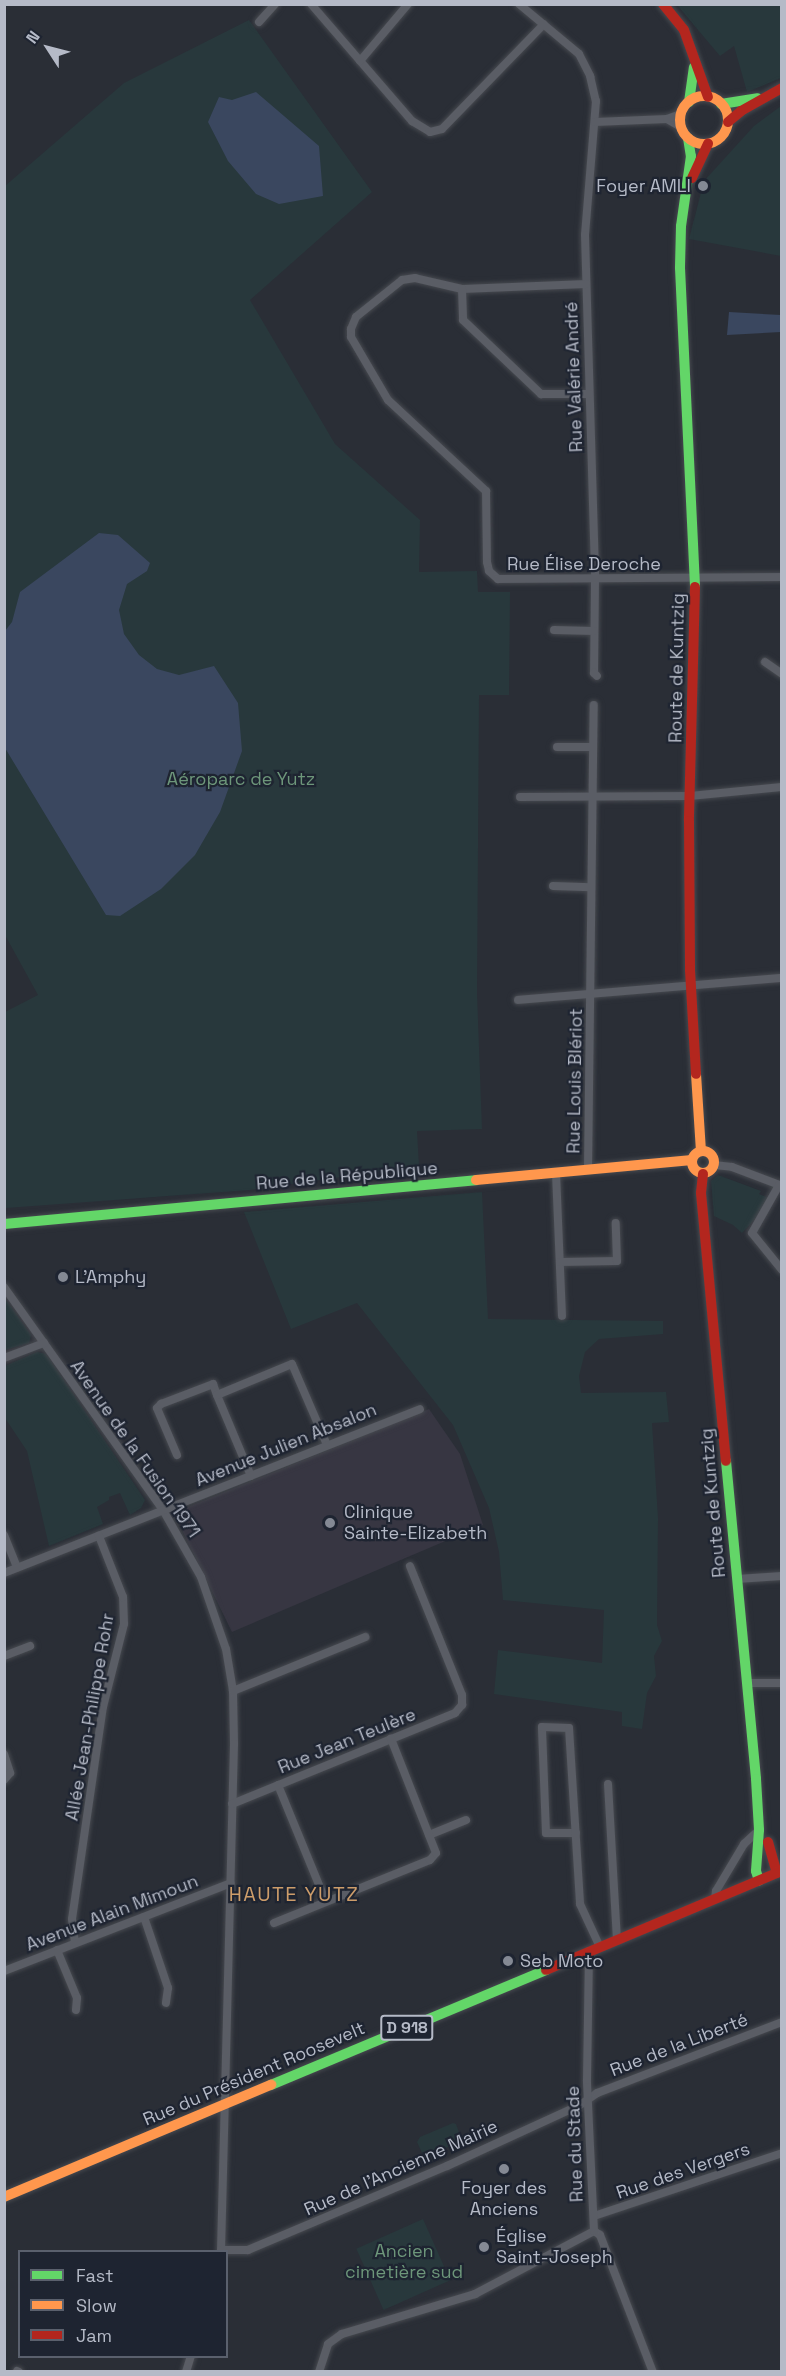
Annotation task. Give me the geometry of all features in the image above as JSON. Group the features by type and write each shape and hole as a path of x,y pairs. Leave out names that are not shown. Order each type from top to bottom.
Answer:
{"street":[{"path":"259,22 275,4"},
{"path":"311,4 412,121 430,132 441,129 544,24"},
{"path":"360,61 408,4"},
{"name":"Rue Valérie André","path":"519,4 579,54 586,66 596,101 586,214 586,284 595,580 594,673 597,676"},
{"path":"663,4 684,30 693,61 708,97 721,104 767,96"},
{"path":"681,127 681,114 689,102 693,61"},
{"path":"667,119 681,127 688,138 694,142 708,144 722,136 728,122 782,88"},
{"path":"689,102 708,97"},
{"path":"721,104 728,122"},
{"path":"595,122 667,119 681,114"},
{"name":"Route de Kuntzig","path":"688,138 691,156 681,226 680,268 695,579 690,796 690,985 701,1151"},
{"name":"Route de Kuntzig","path":"688,187 708,144"},
{"name":"Rue Élise Deroche","path":"586,284 462,289 415,278 402,280 356,317 351,329 351,337 388,400 486,491 487,562 493,575 505,581 782,578"},
{"path":"462,289 463,320 541,394 589,394"},
{"path":"554,630 594,631"},
{"path":"765,662 782,674"},
{"name":"Rue Louis Blériot","path":"588,1170 594,705"},
{"path":"558,747 592,747"},
{"path":"520,797 690,796 782,787"},
{"path":"553,886 591,887"},
{"name":"Rue Louis Blériot","path":"518,1000 591,992 782,978"},
{"path":"701,1151 711,1154 714,1165 711,1170 703,1174 694,1168 692,1160 701,1151"},
{"name":"Rue de la République","path":"4,1224 692,1160"},
{"path":"714,1165 732,1167 780,1186 752,1233 782,1270"},
{"path":"556,1173 562,1316"},
{"name":"Route de Kuntzig","path":"703,1174 701,1193 759,1830 756,1871 759,1881"},
{"path":"560,1262 617,1261 616,1223"},
{"name":"Avenue de la Fusion 1971","path":"4,1287 163,1510 201,1577 213,1605 226,1649 233,1691 231,1883 221,2250"},
{"path":"4,1358 44,1343"},
{"path":"217,1395 292,1364 327,1445"},
{"path":"177,1455 157,1408 161,1404 213,1384 251,1476"},
{"name":"Avenue Julien Absalon","path":"4,1573 420,1409"},
{"path":"4,1535 17,1568"},
{"name":"Allée Jean-Philippe Rohr","path":"75,1943 72,1919 103,1707 123,1628 123,1597 99,1536"},
{"name":"Rue Jean Teulère","path":"232,1804 454,1713 462,1705 462,1695 410,1566"},
{"path":"737,1580 782,1576"},
{"path":"233,1691 365,1637"},
{"path":"4,1656 30,1646"},
{"path":"747,1683 782,1683"},
{"path":"576,1833 546,1833 542,1727 569,1728 576,1833 580,1904 595,1949"},
{"path":"274,1923 430,1860 436,1853 391,1739"},
{"path":"4,1754 10,1773 4,1780"},
{"path":"608,1784 616,1940"},
{"path":"279,1785 326,1902"},
{"path":"429,1835 466,1820"},
{"path":"715,1899 716,1891 744,1844 759,1830 768,1842 779,1872"},
{"path":"768,1842 782,1852"},
{"name":"Rue du Président Roosevelt","path":"4,2197 779,1872"},
{"name":"Avenue Alain Mimoun","path":"4,1971 231,1883"},
{"path":"144,1917 168,1988 166,2003"},
{"name":"Rue du Stade","path":"594,2231 588,2098 595,1949"},
{"path":"57,1950 77,1998 76,2010"},
{"name":"Rue de la Liberté","path":"588,2098 782,2022"},
{"name":"Rue de l'Ancienne Mairie","path":"228,2251 248,2250 338,2213 580,2105 588,2098"},
{"name":"Rue des Vergers","path":"594,2216 782,2153"},
{"path":"319,2372 328,2344 342,2334 475,2294 594,2231 600,2235 653,2372"}],"shaded area":[{"name":"Clinique Sainte-Elizabeth","path":"429,1409 460,1454 483,1525 232,1632 181,1528 178,1515 183,1509"}],"green space":[{"path":"677,5 781,5 781,78 747,92 734,46 720,56"},
{"name":"Aéroparc de Yutz","path":"249,20 372,192 250,300 335,444 420,520 419,572 477,571 478,592 510,592 509,695 479,695 477,993 482,1129 417,1131 419,1166 249,1190 6,1208 5,1012 38,995 5,935 5,186 124,83"},
{"path":"781,106 781,256 689,239 704,181 754,126"},
{"path":"718,1175 761,1191 759,1194 769,1198 742,1233 733,1225 714,1216 711,1181"},
{"path":"482,1192 488,1319 663,1321 663,1334 599,1339 585,1352 579,1376 581,1393 666,1392 669,1422 652,1423 658,1518 657,1625 662,1641 654,1656 656,1676 647,1693 642,1729 622,1726 622,1712 494,1694 498,1650 602,1663 604,1610 503,1600 499,1552 489,1508 453,1425 357,1303 291,1329 244,1212"},
{"path":"4,1297 31,1335 29,1343 5,1350"},
{"path":"37,1352 46,1354 145,1500 141,1508 130,1515 120,1493 109,1497 109,1500 97,1507 103,1524 49,1546 27,1451 5,1418 5,1366"},
{"path":"453,2123 456,2124 462,2141 426,2156 423,2155 417,2142 420,2137"},
{"name":"Ancien cimetière sud","path":"423,2219 450,2280 384,2310 356,2249"}],"water":[{"path":"256,92 319,146 323,196 279,204 256,194 228,161 208,122 219,97 232,100"},
{"path":"729,312 781,315 781,332 727,335"},
{"path":"99,533 118,535 150,563 147,571 127,584 119,610 124,634 139,655 157,669 179,675 214,666 238,703 242,751 220,812 195,855 161,889 120,916 106,915 5,748 5,631 12,622 20,592"}],"traffic: fast":[{"path":"689,102 694,67"},
{"path":"721,104 758,98"},
{"path":"688,138 691,156 681,226 680,268 695,587"},
{"path":"4,1224 476,1180"},
{"path":"726,1461 756,1779 759,1830 756,1871 759,1881"},
{"path":"271,2085 546,1970"}],"traffic: slow":[{"path":"704,96 721,103 728,120 721,137 704,144 687,137 680,120 687,103 704,96"},
{"path":"696,1074 701,1151"},
{"path":"703,1151 711,1154 714,1162 711,1170 703,1173 695,1170 692,1162 695,1154 703,1151"},
{"path":"476,1180 692,1160"},
{"path":"4,2197 271,2085"}],"traffic: jam":[{"path":"663,4 684,30 708,97"},
{"path":"728,122 741,111 782,88"},
{"path":"692,178 708,144"},
{"path":"695,587 689,821 690,970 696,1074"},
{"path":"703,1174 701,1193 726,1461"},
{"path":"768,1842 777,1873"},
{"path":"546,1970 782,1871"}],"place":[{"name":"Foyer AMLI","path":"703,186"},
{"name":"L'Amphy","path":"63,1277"},
{"name":"Clinique Sainte-Elizabeth","path":"330,1523"},
{"name":"Seb Moto","path":"508,1961"},
{"name":"Foyer des Anciens","path":"504,2169"},
{"name":"Église Saint-Joseph","path":"484,2247"}],"district":[{"name":"HAUTE YUTZ","path":"294,1894"}]}
